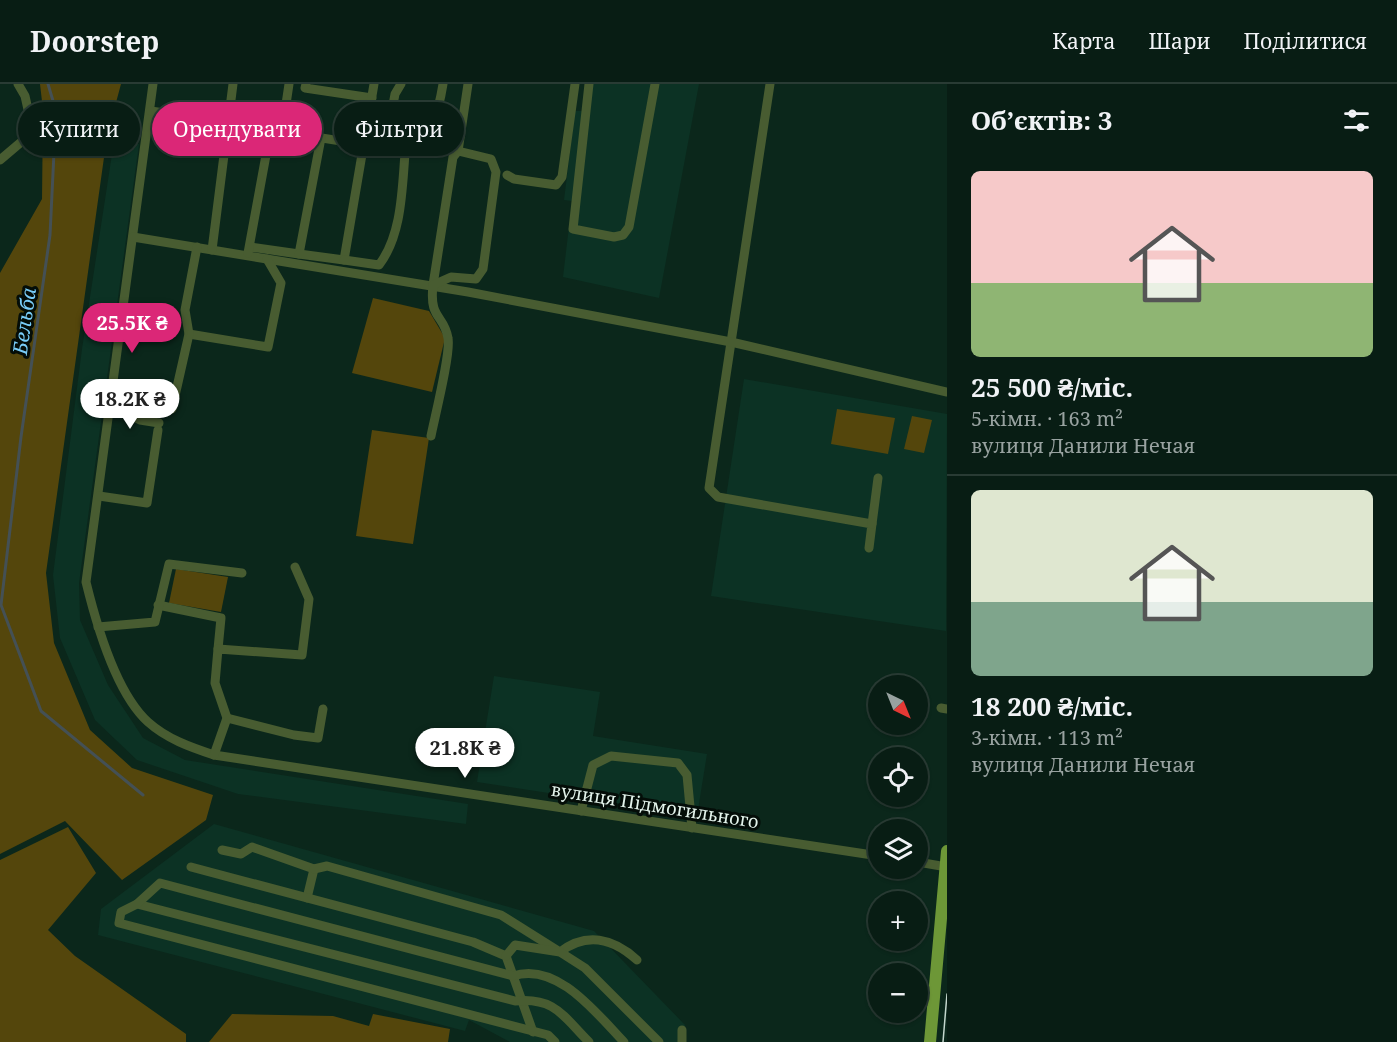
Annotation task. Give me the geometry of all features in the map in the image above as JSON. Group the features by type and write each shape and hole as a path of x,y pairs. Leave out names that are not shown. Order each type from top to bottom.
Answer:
{"main road":[{"path":"930,1042 947,851"}],"street":[{"path":"0,160 33,132 25,96 18,84"},
{"name":"вулиця Підмогильного","path":"153,84 86,582 98,627 118,678 147,721 177,742 214,755 868,854"},
{"path":"230,102 233,84"},
{"path":"286,102 289,84"},
{"path":"306,84 305,88 372,98"},
{"path":"371,102 374,84"},
{"path":"393,102 394,94 401,84"},
{"path":"440,102 443,84"},
{"path":"464,111 468,84"},
{"path":"507,176 513,179 556,185 562,177 575,84"},
{"path":"589,84 573,229 614,237 623,235 629,227 656,84"},
{"path":"770,84 709,484 711,491 718,496 872,524"},
{"path":"433,285 451,277 476,279 483,269 496,172 491,159 464,152"},
{"path":"212,250 222,156"},
{"path":"249,251 266,156"},
{"path":"299,254 318,156"},
{"path":"344,260 361,156"},
{"path":"133,237 212,250 299,254 379,265 389,252 403,184 405,156"},
{"path":"431,436 449,339 431,302 454,156"},
{"path":"172,410 189,334 186,310 197,247"},
{"path":"249,251 267,259 433,285 731,342 947,392"},
{"path":"189,334 268,346 280,283 267,259"},
{"path":"99,496 147,503 158,426 140,420 111,405"},
{"path":"869,548 878,478"},
{"path":"98,627 155,622 169,564 242,573"},
{"path":"218,649 302,655 309,599 295,567"},
{"path":"158,605 221,618 215,683 227,718 214,755"},
{"path":"227,718 294,735 318,738 324,709"},
{"path":"581,811 593,765 611,756 678,763 687,775 692,828"},
{"path":"222,850 241,854 252,847 314,869 327,866 501,915 585,968 659,1042"},
{"path":"928,864 946,867"},
{"path":"191,867 473,942 506,956 533,1032"},
{"path":"307,898 314,869"},
{"path":"555,1042 548,1035 119,923 121,912 137,904 160,883 513,976 521,973 550,978 574,991 624,1042"},
{"path":"137,904 503,998 536,999 555,1007 589,1042"},
{"path":"506,956 515,945 560,952 573,942 589,938 616,947 637,960"},
{"path":"682,1030 682,1042"}],"shaded area":[{"path":"40,84 121,84 116,102 42,102"},
{"path":"586,84 699,84 659,298 563,277 572,201 564,200 575,111 583,111"},
{"path":"42,156 104,156 46,573 54,643 90,730 132,768 213,795 206,820 122,880 65,821 0,854 0,273 42,199"},
{"path":"112,156 137,156 79,583 80,620 108,685 143,738 185,760 468,804 466,824 238,794 137,760 95,720 60,638 53,575 82,349"},
{"path":"373,298 429,311 445,338 432,392 352,373"},
{"path":"744,379 947,414 946,631 711,596"},
{"path":"837,409 895,418 888,454 831,444"},
{"path":"912,416 932,420 924,453 904,449"},
{"path":"372,430 429,438 413,544 356,536"},
{"path":"176,569 228,577 221,612 169,603"},
{"path":"494,676 600,692 593,736 707,754 697,816 477,782"},
{"path":"214,824 594,931 685,1025 684,1042 510,1042 469,1020 465,1031 98,935 101,909"},
{"path":"68,827 96,873 48,930 75,956 186,1034 186,1042 0,1042 0,860"},
{"path":"232,1014 333,1016 369,1026 373,1014 450,1029 448,1042 209,1042"}],"waterway":[{"name":"Бельба","path":"48,84 56,111 50,235 21,437 1,605 41,711 143,795"}],"tram line":[{"path":"943,1042 947,994"}]}
